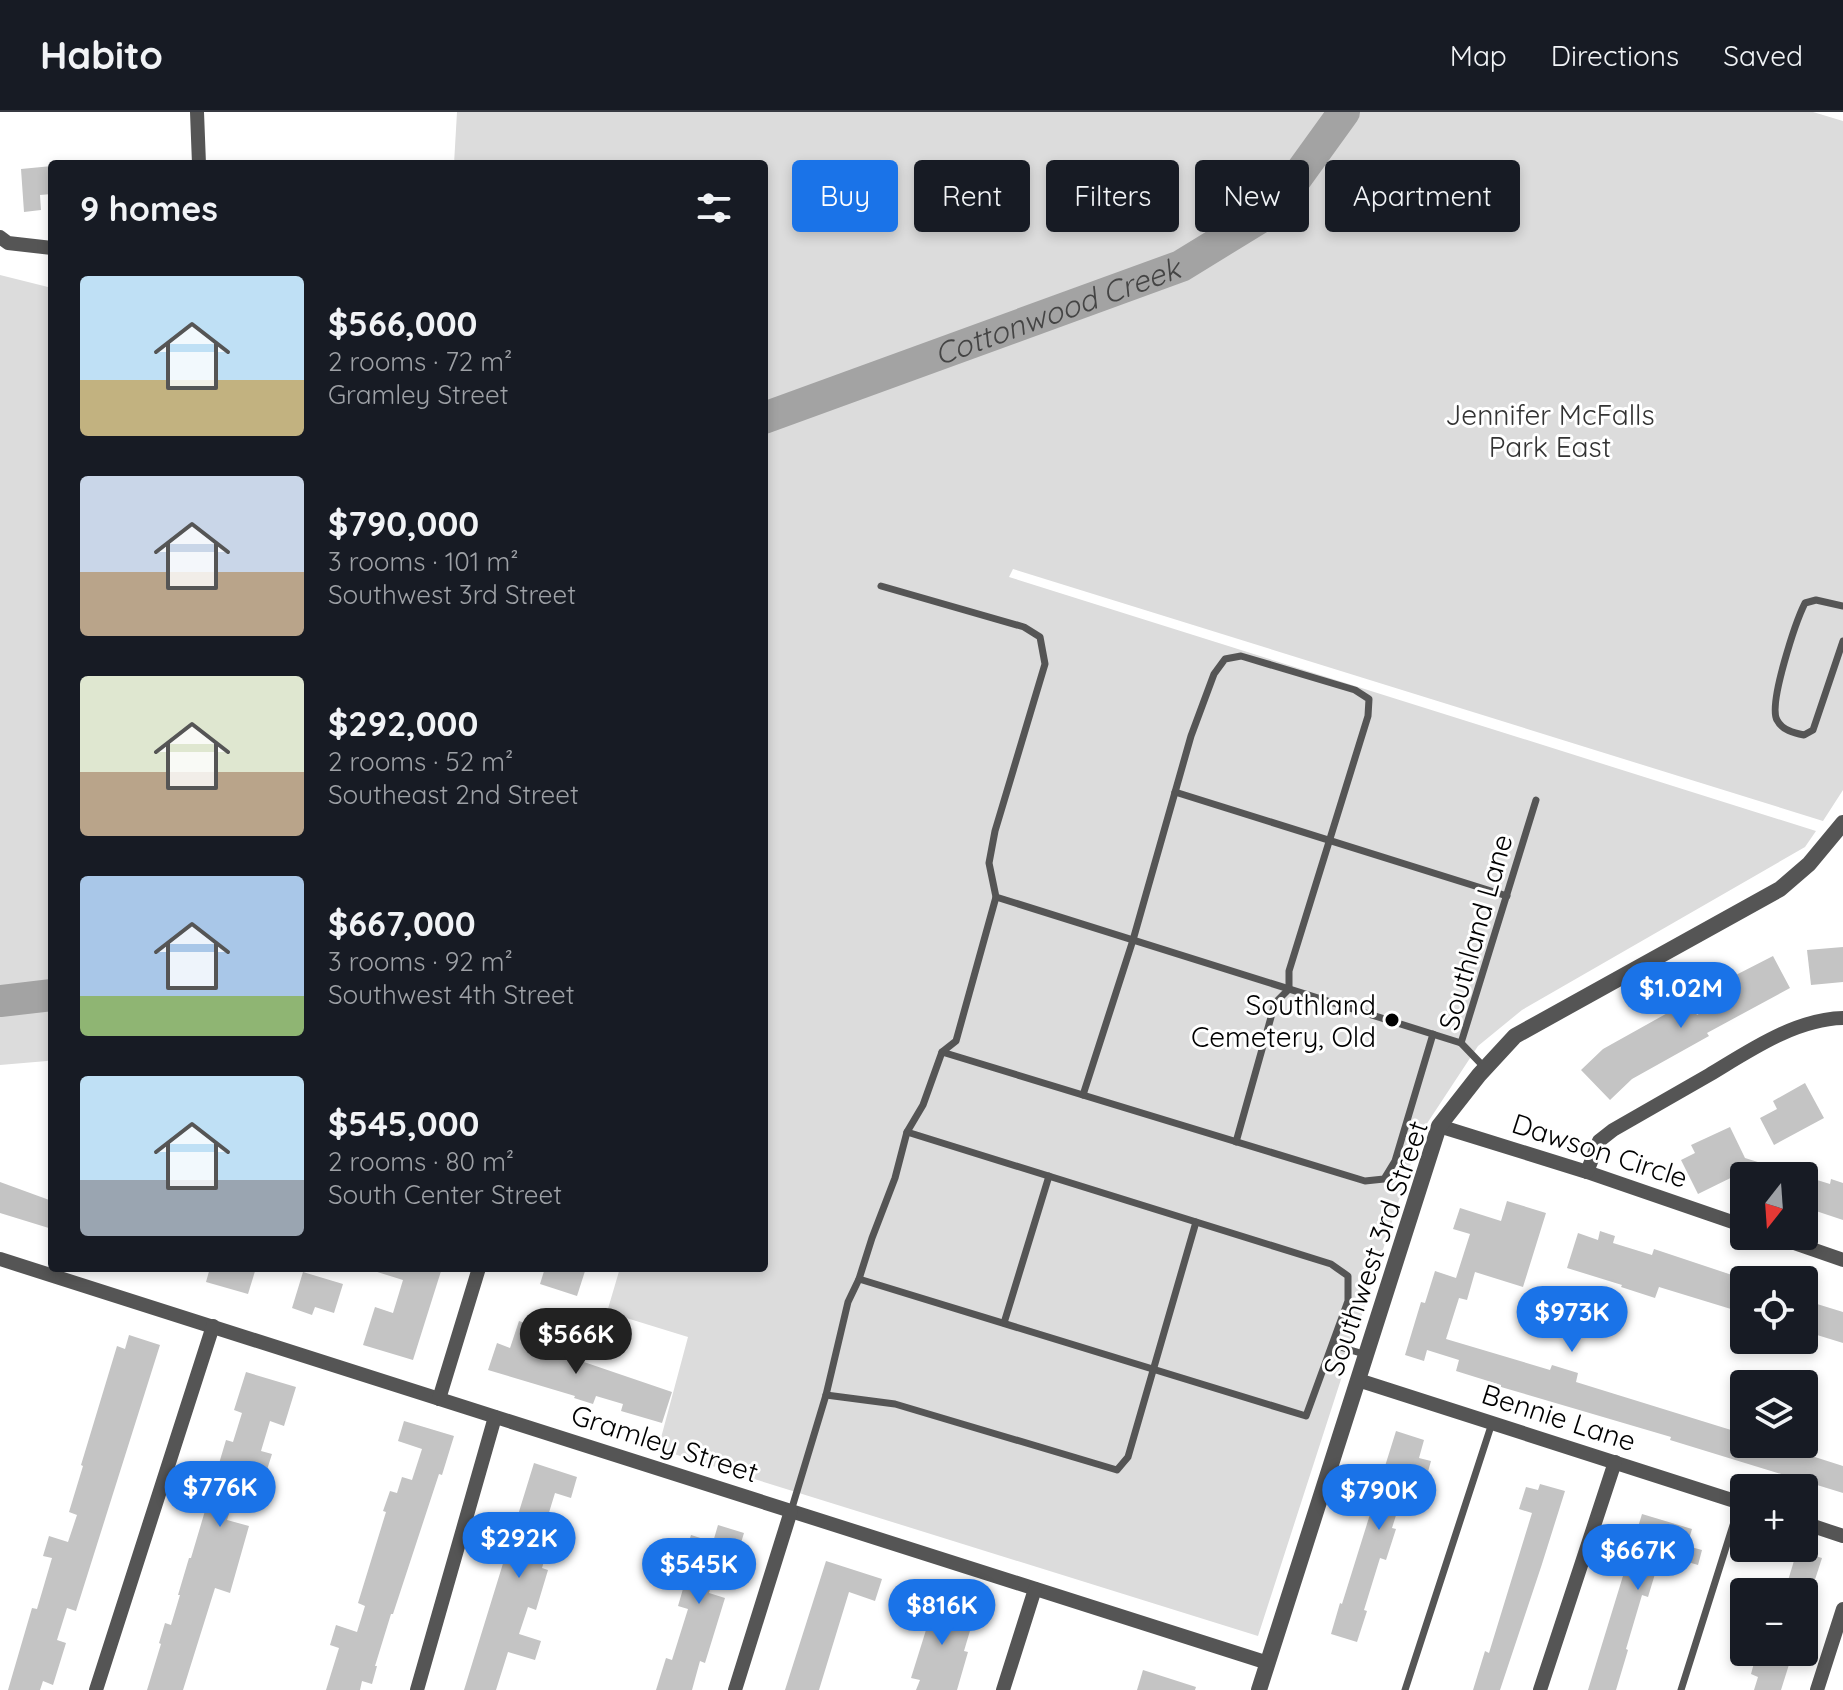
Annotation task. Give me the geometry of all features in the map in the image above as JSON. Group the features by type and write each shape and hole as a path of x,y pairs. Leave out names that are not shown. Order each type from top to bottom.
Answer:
{"street":[{"path":"197,112 199,160"},
{"path":"0,237 8,243 48,248"},
{"name":"Southwest 3rd Street","path":"1259,1690 1439,1126 1515,1036 1780,889 1841,830"},
{"path":"1587,1172 1599,1141 1613,1130 1795,1028 1827,1018 1843,1018"},
{"name":"Dawson Circle","path":"1439,1126 1730,1221"},
{"path":"1814,1250 1843,1260"},
{"name":"Gramley Street","path":"0,1259 1268,1663"},
{"path":"439,1399 478,1272"},
{"path":"96,1690 213,1326"},
{"name":"Bennie Lane","path":"1358,1380 1730,1499"},
{"path":"417,1690 495,1417"},
{"path":"1540,1690 1615,1462"},
{"path":"735,1690 791,1511"},
{"path":"1818,1528 1843,1536"},
{"path":"1003,1690 1035,1589"},
{"path":"1817,1690 1843,1609"}],"lane":[{"path":"791,1511 826,1395 848,1302 895,1178 907,1132 923,1105 942,1052 956,1041 996,897 989,863 995,831 1045,664 1040,637 1024,627 881,586"},
{"path":"1843,606 1816,600 1805,603 1797,618 1774,702 1776,719 1788,731 1804,735 1813,730 1843,641"},
{"path":"1083,1095 1133,940 1191,736 1214,674 1225,659 1241,656 1355,690 1369,699 1368,716 1289,971 1289,989 1275,1003 1236,1142"},
{"path":"1175,792 1507,896"},
{"name":"Southland Lane","path":"1485,1068 1461,1043 1536,800"},
{"path":"996,897 1461,1043"},
{"path":"942,1052 1365,1181 1384,1179 1395,1161 1433,1034"},
{"path":"859,1279 1306,1416 1348,1301 1348,1276 1331,1264 907,1132"},
{"path":"1004,1323 1049,1176"},
{"path":"826,1395 895,1404 1117,1470 1128,1457 1196,1222"},
{"path":"1333,1345 1366,1355"},
{"path":"1405,1690 1492,1423"},
{"path":"1681,1690 1730,1540"}],"green space":[{"name":"Jennifer McFalls Park East","path":"457,112 1813,112 1843,121 1843,790 1823,821 1013,569 1009,577 1816,831 1805,847 1522,1010 1478,1046 1426,1125 1409,1169 1258,1636 658,1449 688,1337 607,1312 619,1272 768,1272 768,160 454,160"},
{"path":"0,275 48,287 48,1061 0,1065"}],"building":[{"path":"48,166 48,194 40,195 41,210 24,212 21,169"},
{"path":"1843,947 1843,982 1811,985 1807,950"},
{"path":"1773,956 1790,988 1707,1033 1709,1036 1632,1079 1610,1100 1581,1070 1603,1049 1689,1001 1697,1015 1740,991 1732,977"},
{"path":"1805,1083 1824,1118 1774,1145 1760,1118 1777,1109 1773,1101"},
{"path":"1730,1127 1745,1158 1758,1162 1730,1162 1730,1178 1698,1194 1681,1160 1695,1153 1691,1145"},
{"path":"1831,1179 1843,1183 1843,1220 1818,1212 1818,1180 1830,1184"},
{"path":"0,1182 48,1200 48,1228 0,1213"},
{"path":"1507,1201 1546,1213 1523,1287 1475,1272 1467,1300 1459,1298 1446,1339 1550,1370 1552,1365 1578,1373 1576,1382 1730,1430 1730,1458 1818,1458 1843,1466 1843,1493 1818,1485 1818,1474 1781,1474 1670,1440 1671,1437 1501,1387 1456,1371 1459,1360 1427,1350 1424,1361 1405,1355 1421,1302 1425,1303 1435,1271 1456,1278 1470,1234 1453,1229 1460,1208 1501,1221"},
{"path":"1600,1231 1615,1236 1613,1243 1652,1255 1654,1249 1730,1274 1730,1309 1659,1287 1655,1298 1567,1268 1578,1233 1598,1240"},
{"path":"209,1272 255,1272 248,1294 206,1282"},
{"path":"303,1272 343,1284 334,1313 315,1307 312,1315 292,1308"},
{"path":"377,1272 441,1272 413,1360 363,1345 375,1307 393,1313 403,1280"},
{"path":"544,1272 585,1272 577,1296 540,1284"},
{"path":"1818,1304 1843,1312 1843,1343 1818,1335"},
{"path":"519,1321 539,1328 534,1345 672,1392 662,1423 621,1411 623,1404 596,1396 593,1404 488,1370 497,1343 510,1348"},
{"path":"129,1335 160,1345 76,1611 67,1608 57,1640 66,1643 53,1685 43,1681 40,1690 8,1690 32,1608 37,1609 52,1558 43,1556 49,1536 68,1542 77,1515 69,1512 81,1465 117,1346 125,1349"},
{"path":"246,1372 296,1387 284,1426 270,1421 261,1451 272,1454 266,1473 244,1466 227,1520 249,1526 230,1593 215,1588 183,1690 147,1690 165,1623 171,1625 226,1440 233,1442 242,1413 234,1410"},
{"path":"404,1421 454,1436 391,1614 372,1684 362,1681 360,1690 326,1690 339,1648 330,1645 336,1625 357,1632 365,1606 358,1603 390,1491 397,1493 402,1477 412,1480 422,1449 398,1441"},
{"path":"1396,1431 1424,1440 1419,1458 1431,1461 1426,1479 1409,1474 1392,1528 1396,1529 1386,1560 1380,1558 1357,1642 1331,1634"},
{"path":"534,1463 577,1477 571,1498 555,1493 547,1519 556,1522 542,1568 548,1570 536,1610 528,1607 519,1634 541,1641 535,1660 508,1652 496,1690 464,1690"},
{"path":"1540,1484 1565,1491 1542,1564 1500,1690 1473,1690 1485,1651 1489,1653 1532,1513 1519,1509 1526,1487 1538,1490"},
{"path":"1642,1514 1692,1529 1687,1546 1702,1550 1698,1565 1661,1554 1648,1597 1642,1595 1616,1690 1588,1690"},
{"path":"718,1525 744,1533 733,1569 718,1564 709,1593 725,1598 705,1663 700,1661 692,1690 656,1690 666,1658 672,1660 688,1609 678,1606 685,1582 677,1580 691,1535 713,1542"},
{"path":"1818,1557 1822,1558 1816,1578 1789,1578 1794,1562 1818,1562"},
{"path":"826,1561 882,1579 875,1601 849,1592 819,1690 785,1690"},
{"path":"934,1590 957,1597 950,1618 972,1624 957,1690 916,1690 920,1680 911,1678"},
{"path":"1753,1666 1789,1666 1781,1690 1754,1690 1758,1677 1751,1674"},
{"path":"1143,1670 1196,1687 1195,1690 1137,1690"}],"waterway":[{"name":"Cottonwood Creek","path":"768,417 1181,266 1274,209 1344,112"},
{"name":"Cottonwood Creek","path":"0,1001 48,995"}],"place":[{"name":"Southland Cemetery, Old","path":"1392,1020"}]}
